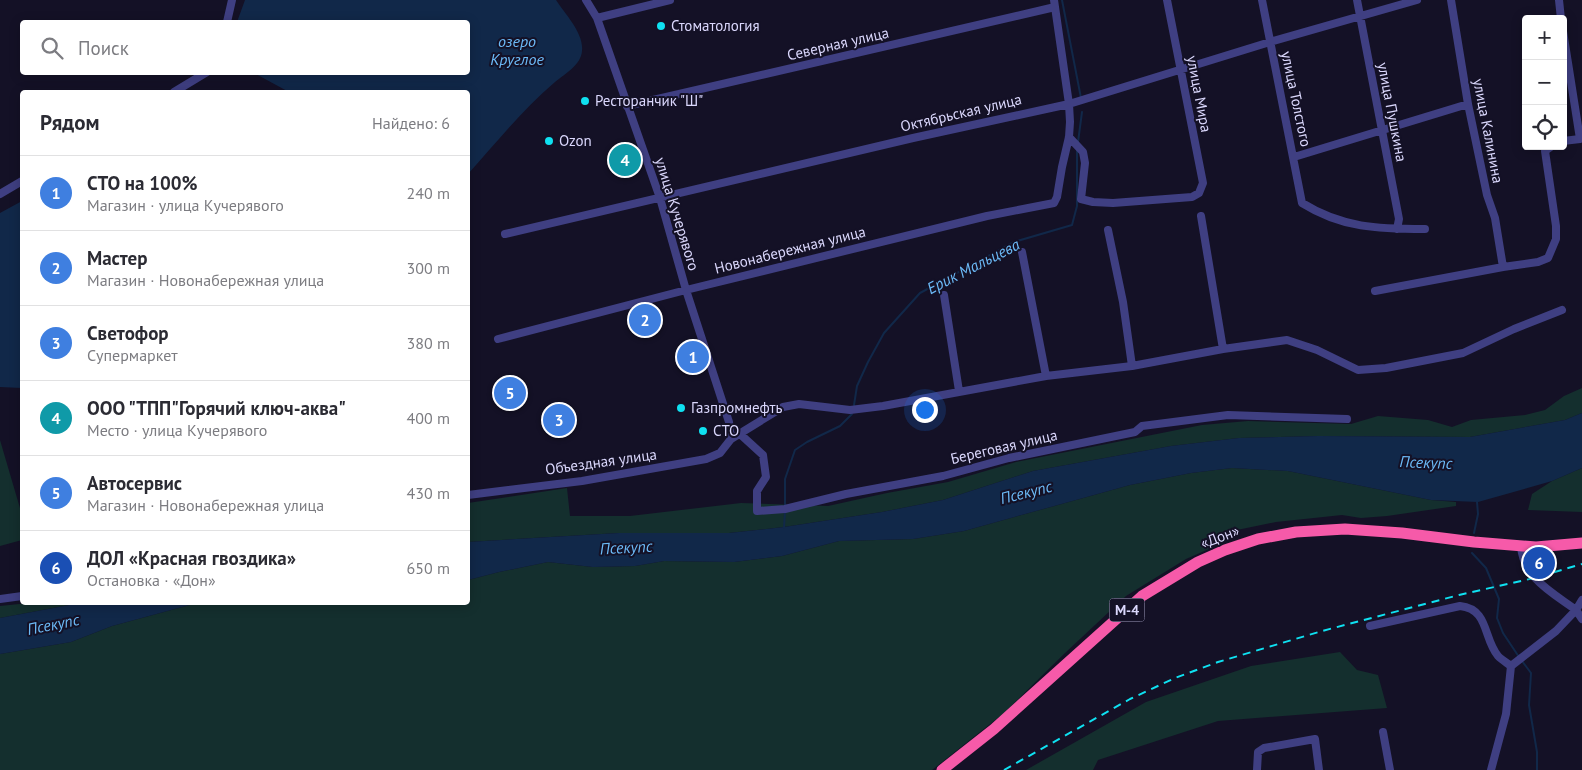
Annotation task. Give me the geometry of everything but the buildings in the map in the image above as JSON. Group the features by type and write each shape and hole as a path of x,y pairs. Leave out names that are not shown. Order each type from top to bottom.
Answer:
{"highway":[{"name":"«Дон»","path":"942,770 994,729 1142,596 1198,562 1225,550 1291,533 1345,529 1522,546 1544,547 1582,543"}],"street":[{"path":"228,20 232,0"},
{"name":"улица Кучерявого","path":"586,0 597,18 660,198 686,290 729,422 731,439"},
{"path":"597,18 650,3 670,0"},
{"name":"улица Мира","path":"1069,138 1083,152 1085,163 1081,199 1113,203 1192,197 1199,193 1202,183 1167,0"},
{"name":"улица Толстого","path":"1262,0 1302,203 1320,214 1353,224 1380,229 1396,229"},
{"name":"улица Пушкина","path":"1357,0 1399,219 1396,229"},
{"name":"Октябрьская улица","path":"505,234 1069,104 1270,42 1417,0"},
{"name":"улица Калинина","path":"1450,0 1468,104 1487,195 1495,218 1504,267"},
{"path":"1559,0 1561,15"},
{"path":"1054,4 1069,104 1069,138"},
{"name":"Северная улица","path":"627,106 1054,4"},
{"path":"1567,55 1581,139 1567,141"},
{"path":"177,90 202,75"},
{"path":"1294,157 1468,104"},
{"name":"Новонабережная улица","path":"498,339 686,290 987,216 1054,203 1057,197 1069,138"},
{"path":"1375,291 1538,262 1548,258 1556,240 1556,226 1545,152 1547,150"},
{"path":"0,194 20,183"},
{"path":"1200,216 1223,349"},
{"path":"1396,229 1424,229"},
{"path":"1108,230 1123,302 1132,366"},
{"path":"1022,252 1046,376"},
{"path":"944,295 959,391"},
{"name":"Объездная улица","path":"470,495 582,481 706,459 720,453 731,439 783,407 799,404 850,410 883,406 1046,376 1132,366 1223,349 1287,340 1317,350 1358,370 1386,368 1463,353 1514,329 1562,310"},
{"name":"Береговая улица","path":"740,434 763,455 766,477 757,491 757,511 785,509 846,494 934,478 1009,458 1135,432 1142,426 1228,415 1347,419"},
{"path":"1522,546 1522,557 1534,578 1553,595 1576,610 1582,619"},
{"path":"0,599 20,596"},
{"path":"1491,770 1506,714 1511,666 1556,631 1576,610 1582,600"},
{"path":"1370,626 1460,606 1469,607 1478,612 1498,656 1511,666"},
{"path":"1383,732 1390,770"},
{"path":"1257,770 1258,752 1264,748 1316,739 1319,770"}],"green space":[{"path":"1582,388 1582,413 1565,420 1470,437 1318,436 1239,438 1171,446 1033,471 943,500 882,512 784,527 729,533 619,533 470,542 470,503 567,488 570,516 630,516 741,503 828,506 948,482 1016,462 1202,425 1248,421 1351,424 1378,416 1428,420 1452,427 1471,420 1525,415 1545,410 1564,396"},
{"path":"0,440 20,508 20,541 0,546"},
{"path":"1232,468 1288,471 1431,500 1456,502 1456,506 1387,516 1361,518 1342,515 1276,522 1237,530 1234,538 1186,559 1126,596 1004,713 932,770 0,770 0,654 71,642 112,626 190,605 470,605 470,579 548,562 593,567 635,566 664,561 734,562 782,556 839,541 913,539 964,531 1130,485 1191,473"},
{"path":"1582,468 1582,512 1528,510 1532,494 1552,481"},
{"path":"20,604 69,605 0,618 0,606"},
{"path":"1340,652 1357,670 1378,675 1387,708 1218,721 1098,760 1093,770 1026,770 1146,702 1251,666"}],"water":[{"name":"озеро Круглое","path":"245,0 556,0 577,31 582,44 582,51 576,65 532,103 470,172 470,90 285,90 258,75 470,75 470,20 238,20"},
{"path":"20,202 20,388 0,387 0,213"},
{"name":"Псекупс","path":"1582,413 1582,468 1552,481 1478,502 1431,500 1288,471 1232,468 1191,473 1130,485 964,531 913,539 839,541 782,556 734,562 664,561 635,566 593,567 548,562 470,579 470,542 619,533 729,533 784,527 882,512 943,500 1033,471 1171,446 1239,438 1318,436 1470,437 1565,420"},
{"name":"Псекупс","path":"69,605 190,605 112,626 71,642 0,654 0,618"}],"waterway":[{"name":"Ерик Мальцева","path":"1062,0 1081,98"},
{"name":"Ерик Мальцева","path":"1078,142 1082,112"},
{"name":"Ерик Мальцева","path":"854,405 857,386 884,333 920,293 1014,242 1072,225 1077,206 1077,149"},
{"name":"Ерик Мальцева","path":"785,506 785,479 795,450 840,426 852,414"},
{"path":"1474,533 1478,514 1477,502"},
{"name":"Ерик Мальцева","path":"784,528 785,511"},
{"path":"1472,553 1486,568 1499,599 1497,618 1503,633 1519,657"},
{"path":"1522,661 1531,673 1529,705 1537,752 1537,770"}],"railway":[{"path":"1004,770 1130,699 1175,678 1218,662 1322,631 1459,595 1534,578 1582,564"}],"place":[{"name":"Стоматология","path":"661,26"},
{"name":"Ресторанчик \"Ш\"","path":"585,101"},
{"name":"Ozon","path":"549,141"},
{"name":"ООО \"ТПП\"Горячий ключ-аква\"","path":"625,160"},
{"name":"Мастер","path":"645,320"},
{"name":"СТО на 100%","path":"693,357"},
{"name":"Автосервис","path":"510,393"},
{"name":"Газпромнефть","path":"681,408"},
{"name":"Светофор","path":"559,420"},
{"name":"СТО","path":"703,431"},
{"name":"ДОЛ «Красная гвоздика»","path":"1539,563"}]}
